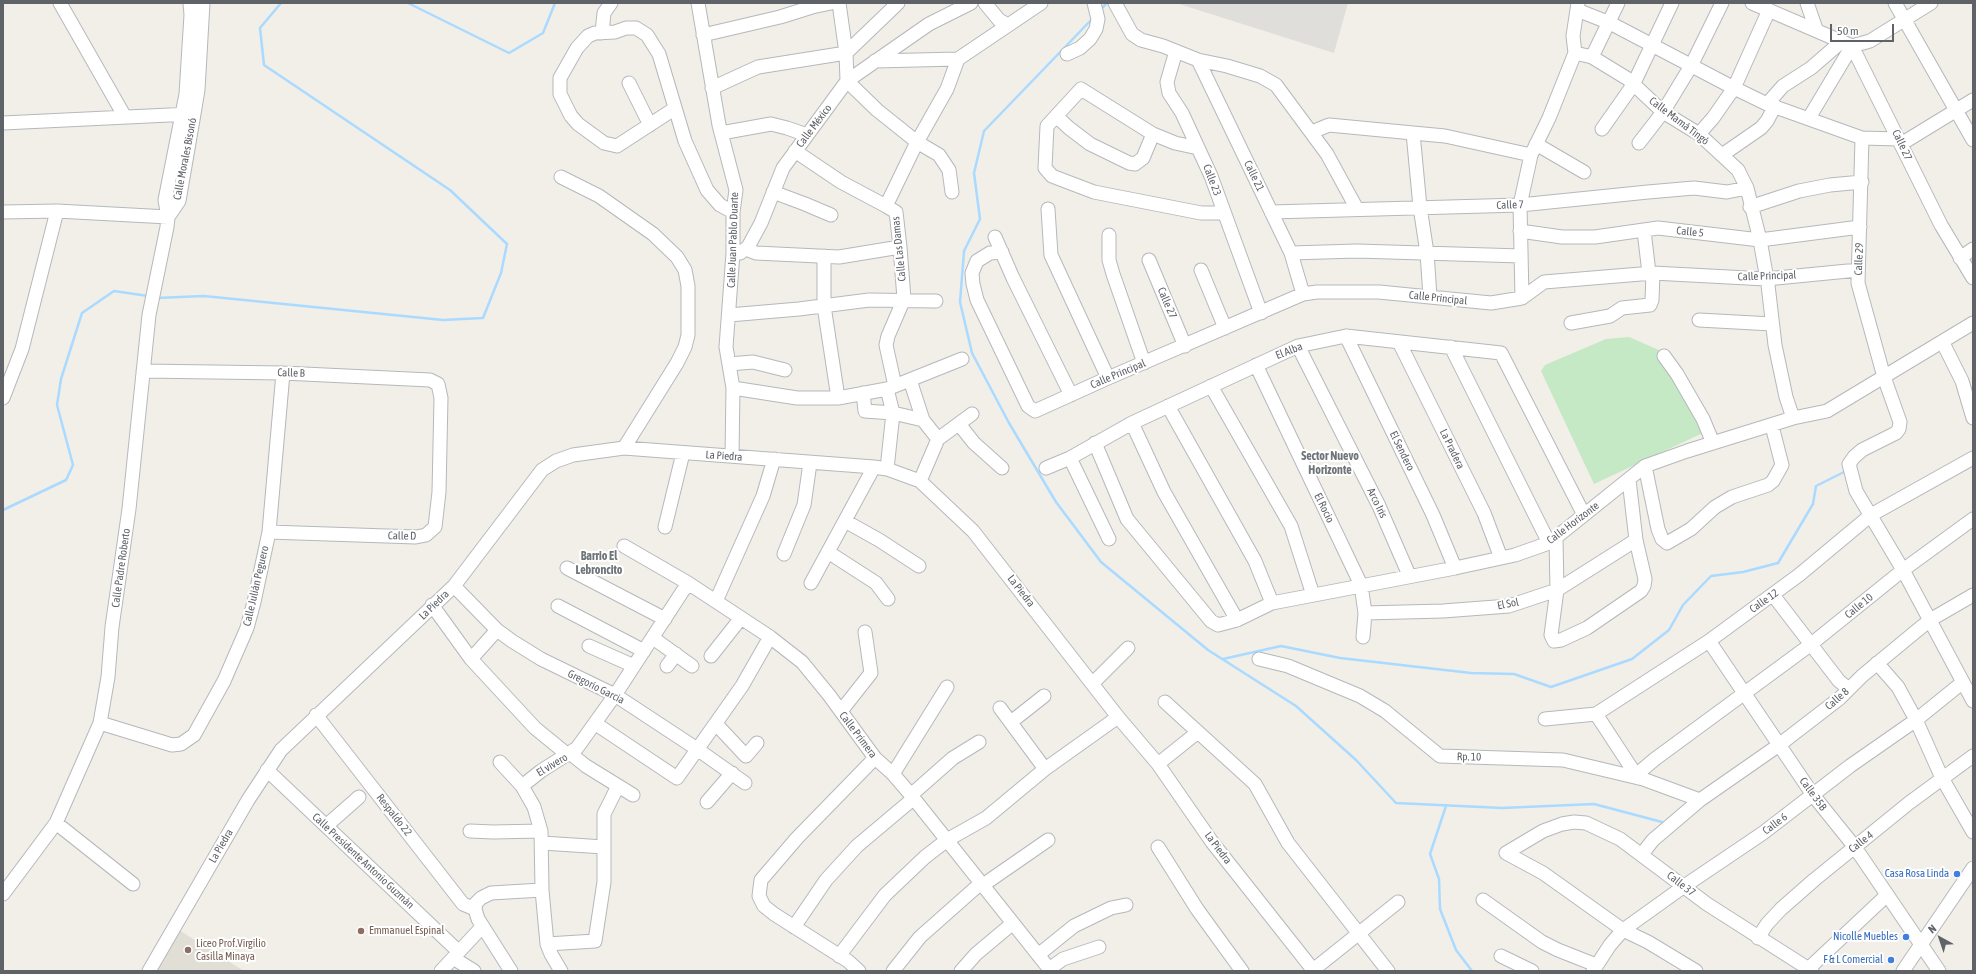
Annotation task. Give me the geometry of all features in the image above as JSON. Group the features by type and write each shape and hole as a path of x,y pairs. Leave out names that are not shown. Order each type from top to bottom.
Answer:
{"street":[{"path":"60,3 125,117"},
{"name":"Calle Morales Bisonó","path":"168,217 179,201 188,114 191,15 190,3"},
{"name":"Calle Morales Bisonó","path":"188,114 198,90 203,3"},
{"path":"602,33 604,13 611,3"},
{"name":"Calle Juan Pablo Duarte","path":"698,3 721,133 736,190 733,212 740,251 726,347 733,388 732,456"},
{"path":"704,35 831,3"},
{"path":"839,3 846,54 847,81 876,110 917,142 939,155 949,170 952,192"},
{"path":"712,88 758,68 846,54 898,3"},
{"name":"Calle México","path":"740,251 761,223 783,168 847,81 929,24 971,3"},
{"path":"985,3 999,20 1008,25"},
{"path":"874,61 958,59 1041,3"},
{"path":"1067,54 1080,48 1090,40 1096,29 1098,19 1094,3"},
{"path":"1115,3 1132,34 1141,40 1176,51 1198,60 1228,66 1260,76 1276,85 1327,154 1357,208"},
{"path":"1592,57 1610,23 1618,3"},
{"path":"1602,129 1633,85 1672,3"},
{"path":"1639,143 1663,112 1691,66 1722,3"},
{"path":"1752,3 1816,29 1846,44"},
{"path":"1807,3 1816,29"},
{"path":"1895,3 1973,140"},
{"path":"1722,155 1760,128 1767,121 1771,105 1784,86 1846,44 1870,41 1931,3"},
{"path":"1522,298 1520,205 1534,150 1549,118 1575,53 1573,36 1577,6 1734,88 1771,105 1862,138 1900,142 1973,100"},
{"path":"1699,134 1713,118 1734,88 1769,10"},
{"path":"674,109 617,146 604,143 578,124 565,104 559,86 560,78 583,40 595,33 615,32 626,28 636,28 647,35 659,54 674,109 685,141 707,190 720,205 733,212"},
{"path":"1809,118 1846,44"},
{"name":"Calle 27","path":"1846,44 1900,142 1941,225 1973,278"},
{"name":"Calle 23","path":"1176,51 1167,82 1170,93 1182,113 1198,148 1261,313"},
{"name":"Calle Mamá Tingó","path":"1575,53 1592,57 1628,79 1663,112 1699,134 1738,170 1747,188 1750,207 1760,240 1772,324 1786,396 1793,418"},
{"name":"Calle Las Damas","path":"888,469 893,413 886,345 888,336 904,299 896,212 886,206 917,142 947,89 958,59"},
{"name":"Calle 21","path":"1198,60 1290,253 1303,294"},
{"path":"629,83 650,125"},
{"path":"1198,148 1175,143 1153,134 1081,89 1047,126 1045,168 1052,176 1094,192 1201,213 1224,213"},
{"path":"3,123 188,114"},
{"path":"1056,116 1068,128 1090,144 1129,163 1135,164 1143,158 1153,134"},
{"path":"721,133 771,124 807,135"},
{"path":"1312,132 1329,125 1445,136 1534,150 1584,172"},
{"path":"1413,133 1420,207 1427,253 1430,296"},
{"name":"Calle 29","path":"1862,138 1862,182 1858,283 1884,377 1900,422 1896,433 1862,450 1854,456 1849,464 1856,491 1868,511"},
{"path":"795,151 841,182 886,206"},
{"path":"561,177 599,196 653,234 678,257 685,270 688,286 688,335 685,347 677,363 624,448"},
{"path":"1750,207 1799,191 1830,185 1862,182"},
{"name":"Calle 7","path":"1271,212 1357,208 1520,205 1694,188 1727,192 1747,188"},
{"path":"773,192 831,215"},
{"path":"1048,209 1051,255 1108,378"},
{"path":"3,398 22,349 57,210"},
{"path":"3,212 57,210 168,217"},
{"name":"Calle Padre Roberto","path":"3,894 56,823 100,723 108,677 112,627 129,509 148,315 168,217"},
{"name":"Calle 5","path":"1520,231 1562,237 1588,237 1658,228 1760,240 1860,227"},
{"path":"1571,323 1610,316 1622,308 1650,305 1652,300 1651,273 1644,231"},
{"path":"1110,235 1109,260 1144,363"},
{"path":"995,237 1012,278 1071,395"},
{"path":"740,251 839,257 900,247"},
{"path":"1960,258 1973,249"},
{"path":"1290,253 1357,251 1521,256"},
{"name":"Calle Principal","path":"1002,252 990,253 977,261 972,273 976,300 1028,406 1035,411 1303,294 1317,292 1379,292 1491,303 1522,298 1544,282 1651,273 1766,279 1858,270"},
{"path":"824,256 824,306 838,398"},
{"name":"Calle 27","path":"1149,260 1185,346"},
{"path":"1201,270 1225,328"},
{"path":"730,315 869,300 936,300"},
{"path":"1699,320 1772,324"},
{"name":"Calle Horizonte","path":"1095,443 1127,519 1211,621 1218,625 1237,620 1272,602 1501,558 1552,541 1645,466 1793,418 1827,411 1943,343 1973,323"},
{"name":"El Alba","path":"1046,468 1070,458 1132,423 1298,346 1346,336 1501,353 1584,515"},
{"name":"El Sendero","path":"1346,336 1433,515 1455,568"},
{"name":"La Pradera","path":"1399,342 1484,513 1501,558"},
{"path":"1943,343 1962,381 1973,418"},
{"name":"Arco Iris","path":"1298,346 1379,506 1409,576"},
{"path":"1451,347 1552,541 1557,590 1551,635 1554,640 1561,640 1587,628 1640,591 1644,586 1645,579 1636,540 1629,480"},
{"path":"1664,356 1677,374 1703,419 1713,443"},
{"path":"733,388 797,398 838,398 891,388 962,359"},
{"path":"729,364 753,362 785,370"},
{"name":"El Rocio","path":"1256,365 1361,585 1365,613 1363,637"},
{"name":"Calle B","path":"143,371 283,373 430,380 438,384"},
{"name":"Calle Julián Peguero","path":"100,723 172,745 181,744 194,735 224,681 247,628 269,532 283,373"},
{"path":"910,380 923,420 938,439"},
{"name":"Calle D","path":"269,532 416,537 426,535 435,527 439,492 441,398 438,384"},
{"path":"1211,386 1291,526 1313,595"},
{"path":"863,393 865,411 893,413 923,420"},
{"path":"1168,406 1255,561 1272,602"},
{"path":"920,481 938,439 972,414"},
{"path":"1132,423 1164,492 1237,620"},
{"path":"959,424 974,443 1002,468"},
{"path":"1645,466 1658,529 1662,539 1667,543 1691,529 1715,507 1732,497 1768,485 1773,481 1782,465 1772,426"},
{"name":"La Piedra","path":"149,971 248,800 281,750 316,715 410,629 432,605 454,586 542,470 556,461 573,455 624,448 874,467 888,469 920,481 974,531 1118,717 1158,764 1212,842 1313,971"},
{"path":"665,527 683,453"},
{"path":"1070,458 1109,539"},
{"name":"Calle 12","path":"1544,719 1596,714 1709,641 1773,595 1868,511 1973,458"},
{"path":"716,601 763,496 774,459"},
{"path":"784,554 804,505 810,463"},
{"path":"811,583 874,467"},
{"path":"1868,511 1903,570 1973,701"},
{"name":"Calle 10","path":"1638,778 1642,770 1810,645 1903,570 1973,519"},
{"path":"845,521 879,540 919,566"},
{"name":"El Sol","path":"1365,613 1444,611 1509,606 1557,590 1636,540"},
{"name":"Calle Primera","path":"624,546 688,583 742,618 770,637 806,666 875,758 893,774 913,797 982,884 1044,966"},
{"path":"828,552 876,583 888,599"},
{"path":"567,568 665,619"},
{"name":"El vivero","path":"522,786 541,771 569,755 596,724 688,583"},
{"name":"Gregorio Garcia","path":"454,586 497,630 541,659 615,695 697,749 745,783"},
{"path":"1773,595 1839,681 1849,689"},
{"name":"Calle 8","path":"1642,854 1657,836 1700,800 1779,745 1849,689 1877,663 1930,620 1973,595"},
{"path":"432,605 471,659 535,728 569,755 633,795"},
{"path":"558,606 644,651"},
{"path":"711,656 742,618"},
{"path":"471,659 497,630"},
{"path":"841,711 871,673 865,632"},
{"path":"596,724 675,778 678,777 742,686 770,637"},
{"path":"653,638 692,666"},
{"name":"Calle 35B","path":"1709,641 1813,795 1854,846 1939,971"},
{"path":"589,646 634,666"},
{"path":"1093,683 1128,648"},
{"path":"667,666 676,654"},
{"name":"Rp. 10","path":"1260,659 1288,666 1360,696 1385,711 1440,756 1563,760 1638,778 1700,800"},
{"path":"1877,663 1898,688 1916,720 1942,778 1973,832"},
{"name":"Calle 6","path":"1594,968 1624,930 1683,887 1752,841 1916,720 1963,682"},
{"path":"893,774 947,687"},
{"path":"1011,722 1044,696"},
{"path":"1164,702 1255,784 1288,843 1388,971"},
{"path":"1000,708 1045,769"},
{"path":"1596,714 1638,778"},
{"name":"Respaldo 22","path":"316,715 463,904 475,909"},
{"path":"839,956 885,895 925,857 947,840 986,818 1045,769 1118,717"},
{"path":"716,724 746,756 757,743"},
{"path":"1158,764 1198,732"},
{"path":"794,927 826,880 857,846 913,797 953,758 979,742"},
{"name":"Calle 4","path":"1758,938 1767,924 1781,909 1854,846 1973,756"},
{"path":"859,971 764,906 759,896 761,880 798,838 875,758"},
{"path":"500,762 522,786 534,807 541,837 542,890 548,944 551,954 561,971"},
{"name":"Calle Presidente Antonio Guzmàn","path":"267,770 326,826 455,955 474,971"},
{"path":"707,802 732,773"},
{"path":"548,944 595,941 603,897 604,814 618,786"},
{"path":"326,826 359,797"},
{"name":"Calle 37","path":"1624,930 1543,873 1506,852 1544,831 1562,824 1574,822 1586,823 1620,839 1642,854 1683,887 1808,970"},
{"path":"56,823 133,884"},
{"path":"470,831 541,837 604,847"},
{"path":"893,971 920,937 982,884 1048,840"},
{"path":"1158,847 1197,909 1242,971"},
{"path":"1903,971 1973,868"},
{"path":"511,971 482,927 475,909 476,903 490,893 542,890"},
{"path":"1808,970 1886,895"},
{"path":"1483,900 1542,942 1594,968"},
{"path":"1313,971 1398,902"},
{"path":"1044,966 1074,926 1111,908 1126,905"},
{"path":"960,971 976,954 1013,924"},
{"path":"441,971 482,927"},
{"path":"1624,930 1648,942 1696,971"},
{"path":"1044,966 1099,947"},
{"path":"1501,956 1532,971"}],"shaded area":[{"path":"1176,3 1348,3 1334,53"},
{"name":"Liceo Prof.Virgilio Casilla Minaya","path":"179,930 244,971 150,971"}],"green space":[{"path":"1629,337 1661,351 1705,432 1594,484 1541,371 1545,365 1606,339"}],"waterway":[{"path":"157,298 204,296 443,320 483,318 501,273 507,244 450,190 264,65 260,28 281,3"},
{"path":"408,3 509,53 543,33 555,3"},
{"path":"1100,10 1107,3"},
{"path":"1093,18 984,131 974,173 980,219 964,251 960,302 972,353 1009,423 1056,502 1101,562 1208,650 1296,706 1356,760 1396,803 1502,808 1594,804 1662,822"},
{"path":"3,510 66,480 73,465 57,405 61,379 82,313 114,291 148,296"},
{"path":"1223,659 1281,646 1340,658 1471,673 1514,674 1551,687 1632,659 1669,630 1683,605 1711,576 1743,572 1778,563 1813,504 1816,486 1844,472"},
{"path":"1446,806 1430,854 1439,879 1440,909 1456,950 1472,971"}],"place":[{"name":"Casa Rosa Linda","path":"1957,874"},
{"name":"Emmanuel Espinal","path":"361,931"},
{"name":"Nicolle Muebles","path":"1906,937"},
{"name":"Liceo Prof.Virgilio Casilla Minaya","path":"188,950"},
{"name":"F & L Comercial","path":"1891,960"}],"district":[{"name":"Sector Nuevo Horizonte","path":"1330,463"},
{"name":"Barrio El Lebroncito","path":"599,563"}]}
